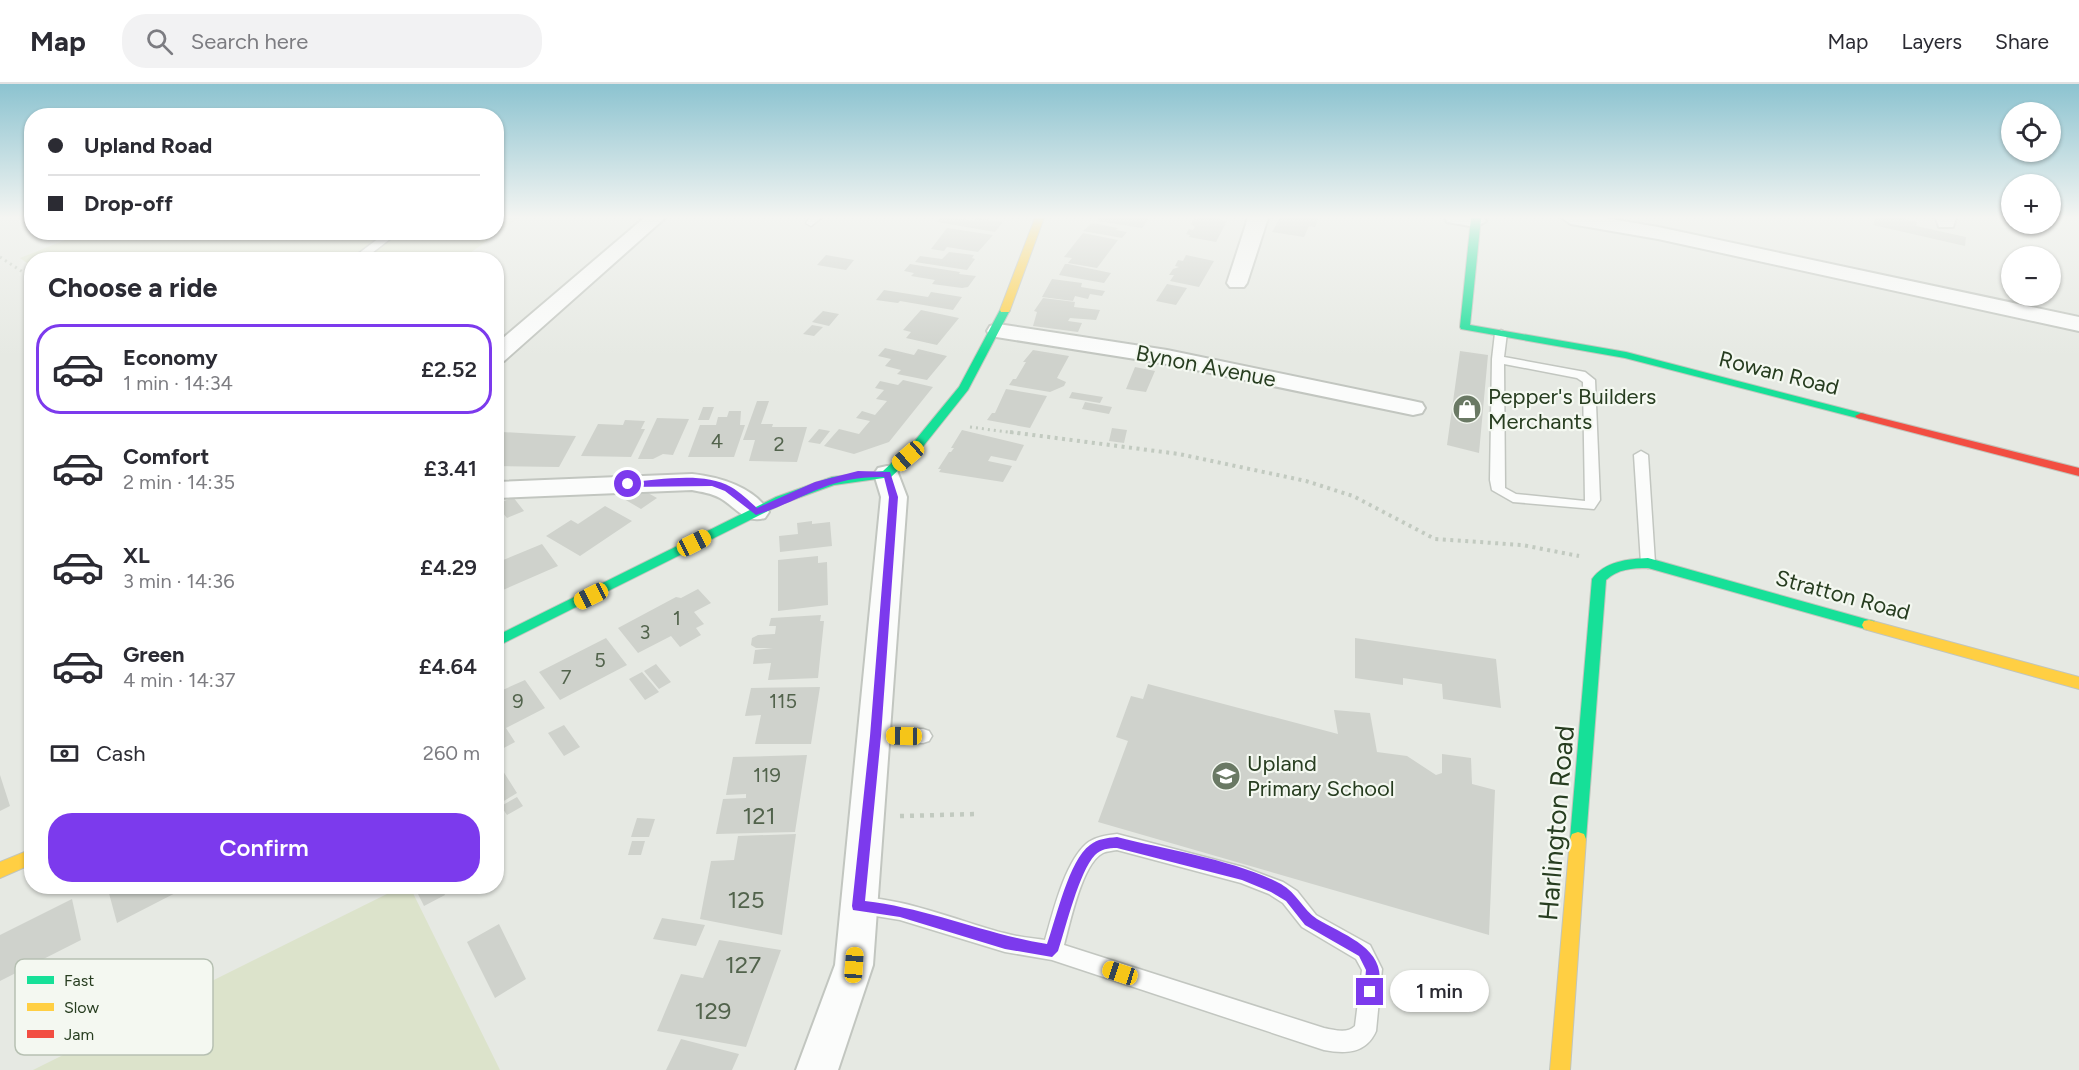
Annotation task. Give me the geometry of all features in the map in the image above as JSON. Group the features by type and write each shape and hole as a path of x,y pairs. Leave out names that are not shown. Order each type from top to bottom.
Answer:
{"street":[{"path":"504,349 603,264"},
{"path":"504,638 756,512 818,484 858,474 887,474 941,423 998,331 1023,264"},
{"path":"1237,283 1243,264"},
{"name":"Rowan Road","path":"1471,264 1465,327 1626,355 2079,472"},
{"path":"1823,264 2079,324"},
{"name":"Bynon Avenue","path":"998,331 1167,357 1413,408"},
{"path":"817,1070 854,965 894,497 887,474"},
{"path":"504,490 692,482 713,484 728,489 756,512"},
{"name":"Stratton Road","path":"1618,564 1648,563 2079,683"},
{"name":"Harlington Road","path":"1560,1070 1599,579 1605,570 1618,564"},
{"path":"0,870 24,860"}],"lane":[{"path":"1498,359 1581,375 1589,380 1593,500 1589,506 1513,498 1499,490 1497,480 1498,359 1501,333"},
{"path":"1641,455 1648,563"},
{"path":"875,736 922,736"},
{"path":"858,906 900,911 1005,943 1052,951 1324,1039 1340,1042 1356,1040 1365,1031 1372,969 1363,952 1309,921 1290,897 1276,888 1243,875 1117,842 1103,844 1092,850 1082,864 1052,951"}],"path":[{"path":"11,264 24,273"},
{"path":"941,423 1179,454 1306,482 1353,496 1435,539 1522,545 1618,564"},
{"path":"899,816 978,814"}],"green space":[{"path":"387,894 413,894 500,1070 33,1070 63,1055 213,1055 213,980"}],"building":[{"path":"818,264 851,264 846,270"},
{"path":"910,264 976,276 968,287 962,288 932,284 935,280 911,276 914,273 904,271"},
{"path":"928,264 971,264 967,270"},
{"path":"1065,264 1111,273 1104,283 1059,275"},
{"path":"1074,264 1100,264 1097,268"},
{"path":"1176,264 1212,264 1199,287 1170,281 1174,275 1169,275 1173,269 1179,267 1175,266"},
{"path":"1052,279 1082,283 1081,287 1105,291 1102,296 1090,294 1088,299 1075,296 1073,301 1042,297"},
{"path":"1167,284 1187,288 1176,305 1156,301"},
{"path":"884,290 928,297 931,292 962,297 953,310 900,301 898,303 876,300"},
{"path":"1043,298 1075,302 1074,307 1100,310 1096,320 1070,318 1068,321 1082,323 1078,332 1033,326 1037,312 1034,311"},
{"path":"921,310 959,318 937,345 906,338 911,332 903,330"},
{"path":"823,311 839,314 829,326 812,322"},
{"path":"812,325 823,327 814,336 803,334"},
{"path":"885,348 914,355 918,349 947,356 927,380 897,374 901,370 885,366 891,359 878,356"},
{"path":"1033,350 1069,356 1057,378 1066,382 1064,386 1050,392 1009,385 1013,379 1016,379 1026,362 1023,362"},
{"name":"Pepper's Builders Merchants","path":"1460,351 1488,355 1479,453 1447,445"},
{"path":"1135,367 1155,371 1146,392 1126,389"},
{"path":"903,380 933,387 889,442 854,454 824,446 839,429 859,434 870,421 856,418 862,411 875,415 887,401 876,399 884,390 875,388 880,381 898,385"},
{"path":"1006,389 1047,396 1030,428 987,420 992,413 995,413"},
{"path":"1072,392 1103,397 1100,403 1069,398"},
{"path":"757,401 769,401 761,424 773,424 772,427 807,427 797,462 749,461 755,440 743,440"},
{"path":"1085,402 1112,407 1109,414 1082,409"},
{"path":"703,407 714,407 709,420 698,420"},
{"path":"729,411 741,411 740,425 745,425 734,457 688,457 700,425 716,425 718,417 727,417"},
{"path":"657,418 689,419 673,455 663,454 653,459 638,459"},
{"path":"625,420 645,421 641,429 645,429 631,457 581,456 598,424 623,425"},
{"path":"1112,428 1127,430 1124,443 1109,441"},
{"path":"819,429 830,431 820,444 808,442"},
{"path":"962,430 1024,445 1016,461 991,456 988,461 1012,466 1003,482 939,472 941,469 938,469 954,448 951,448"},
{"path":"504,432 576,436 559,467 504,466"},
{"path":"636,492 648,493 657,498 641,509 624,499"},
{"path":"513,497 524,511 507,518 504,514 504,501"},
{"path":"605,506 632,521 580,556 546,536 571,520 578,524"},
{"path":"812,521 812,524 830,522 832,546 780,552 779,536 798,534 797,523"},
{"path":"542,544 558,566 504,590 504,560"},
{"path":"818,556 818,563 827,562 828,605 778,611 778,560"},
{"path":"698,589 711,603 694,612 704,624 696,628 701,635 680,647 671,636 638,653 618,628 676,597 681,598"},
{"path":"821,615 820,621 824,621 818,678 768,680 771,663 753,664 755,650 773,648 756,648 751,645 752,638 758,635 775,634 776,626 769,626 771,618"},
{"path":"606,638 627,665 560,700 539,672"},
{"path":"1355,638 1496,659 1501,708 1443,699 1442,684 1403,678 1403,685 1355,678"},
{"path":"656,664 671,682 659,689 644,671"},
{"path":"642,672 659,692 645,700 629,679"},
{"path":"525,680 545,708 506,728 515,742 504,748 504,689"},
{"path":"1148,684 1338,734 1334,710 1370,713 1377,752 1407,756 1436,775 1442,773 1442,754 1471,758 1472,784 1495,790 1489,935 1098,822 1128,741 1116,737 1131,696 1143,699"},
{"path":"820,687 811,744 755,744 761,715 745,716 751,688"},
{"path":"564,725 580,747 564,756 548,733"},
{"path":"807,755 795,832 716,834 723,799 746,798 746,794 726,795 733,757"},
{"path":"504,773 517,793 504,801"},
{"path":"0,775 10,806 0,811"},
{"path":"517,797 523,806 507,815 504,804"},
{"path":"637,818 655,819 649,837 631,837"},
{"path":"796,834 782,935 700,919 711,861 734,860 738,836"},
{"path":"632,841 645,841 641,855 628,855"},
{"path":"109,894 173,894 117,923"},
{"path":"418,894 445,894 445,895 424,906"},
{"path":"72,899 81,940 43,959 15,959 15,973 0,981 0,935"},
{"path":"662,918 705,925 696,946 653,939"},
{"path":"499,924 526,979 495,998 467,942"},
{"path":"719,940 781,950 746,1047 657,1031 681,974 703,978"},
{"path":"681,1039 739,1054 732,1070 666,1070"}],"traffic: fast":[{"path":"1471,264 1465,327 1626,355 1861,416"},
{"path":"504,638 780,500 832,481 887,474 917,446 964,388 1005,310"},
{"path":"1578,839 1599,579 1609,570 1621,566 1648,563 1869,625"}],"traffic: slow":[{"path":"1005,310 1022,264"},
{"path":"1869,625 2079,683"},
{"path":"1560,1070 1578,839"},
{"path":"0,870 24,860"}],"traffic: jam":[{"path":"1861,416 2079,472"}],"place":[{"name":"Pepper's Builders Merchants","path":"1467,409"},
{"name":"Upland Primary School","path":"1226,776"}],"route":[{"path":"628,484 692,482 713,484 728,489 756,512 818,484 858,474 887,474 894,497 875,736 858,906 900,911 1005,943 1052,951 1082,864 1092,850 1103,844 1117,842 1243,875 1276,888 1290,897 1309,921 1363,952 1370,961 1372,969 1370,992"}]}
